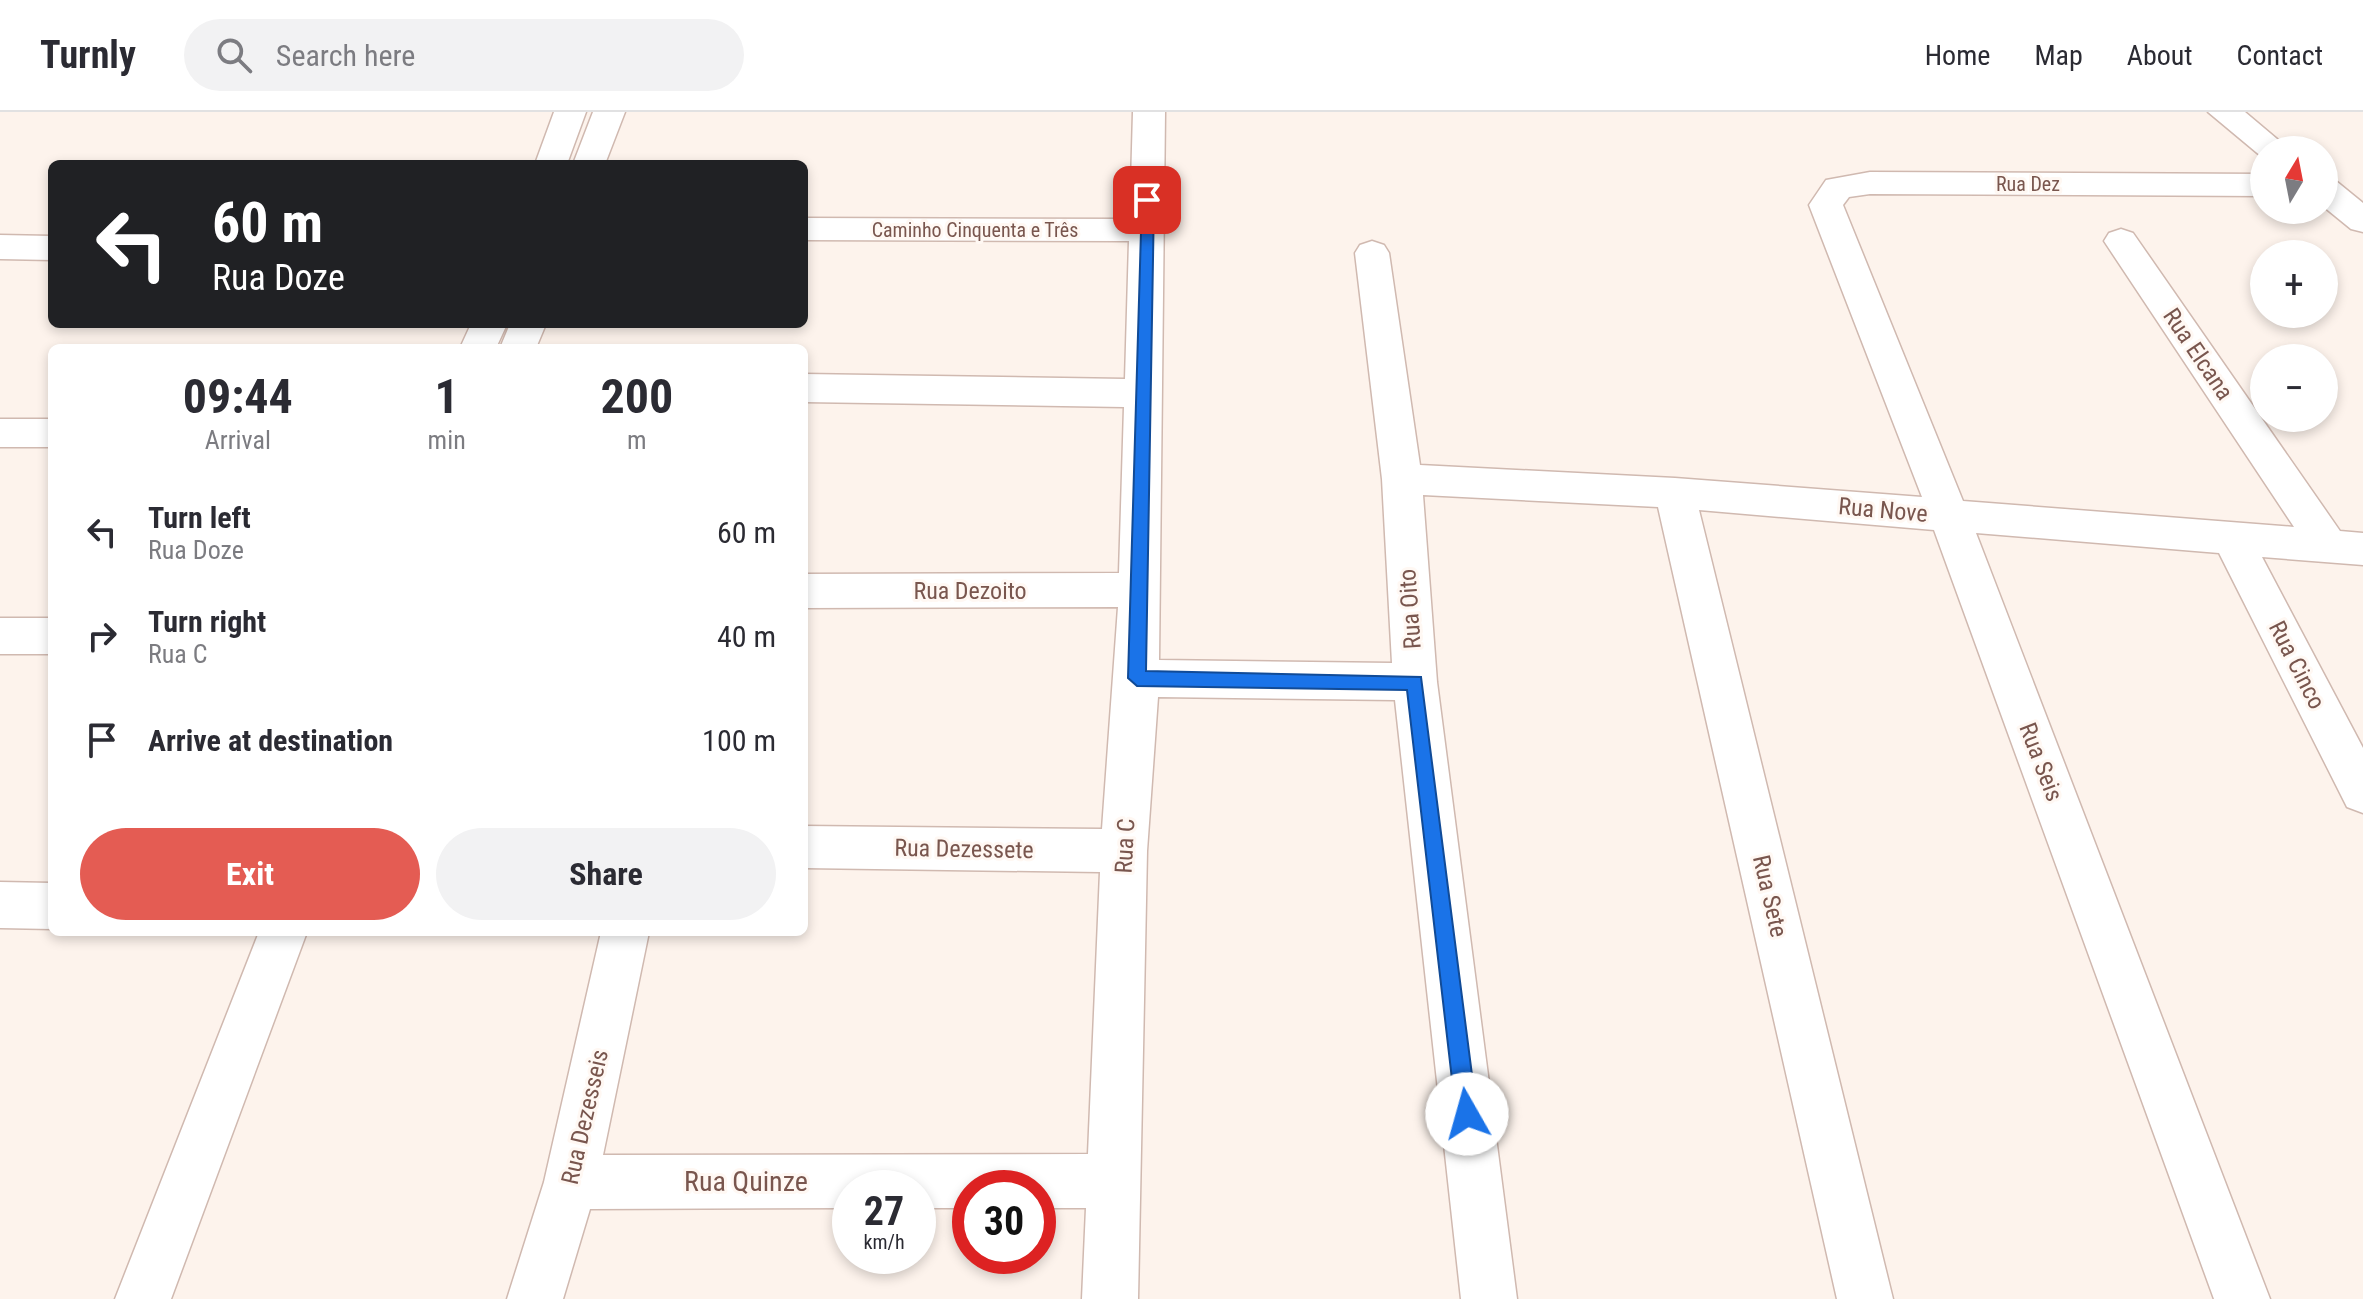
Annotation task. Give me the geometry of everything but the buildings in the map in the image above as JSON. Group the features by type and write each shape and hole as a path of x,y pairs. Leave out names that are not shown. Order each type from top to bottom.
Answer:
{"street":[{"path":"552,160 570,112"},
{"path":"591,160 609,112"},
{"name":"Rua C","path":"1110,1299 1124,851 1137,678 1149,112"},
{"path":"2224,112 2256,136"},
{"name":"Rua Dez","path":"1833,229 1826,205 1830,196 1838,188 1870,183 2250,185"},
{"path":"2338,200 2363,221"},
{"name":"Caminho Cinquenta e Três","path":"808,229 1146,230"},
{"name":"Rua Seis","path":"1833,229 1949,515 2242,1299"},
{"name":"Rua Elcana","path":"2121,241 2346,547"},
{"path":"0,247 48,248"},
{"name":"Rua Oito","path":"1372,253 1402,479 1415,682 1489,1299"},
{"path":"808,388 1141,393"},
{"path":"0,433 48,433"},
{"name":"Rua Nove","path":"1402,479 1675,493 2346,547"},
{"name":"Rua Sete","path":"1675,493 1865,1299"},
{"name":"Rua Cinco","path":"2232,538 2363,793"},
{"name":"Rua Dezoito","path":"808,591 1137,590"},
{"path":"0,636 48,636"},
{"path":"1137,678 1415,682"},
{"name":"Rua Dezessete","path":"808,847 1124,851"},
{"path":"0,905 48,906"},
{"path":"143,1299 281,936"},
{"name":"Rua Dezesseis","path":"535,1299 571,1182 624,936"},
{"name":"Rua Quinze","path":"571,1182 1113,1181"}],"route":[{"path":"1147,200 1137,678 1415,682 1467,1114"}]}
